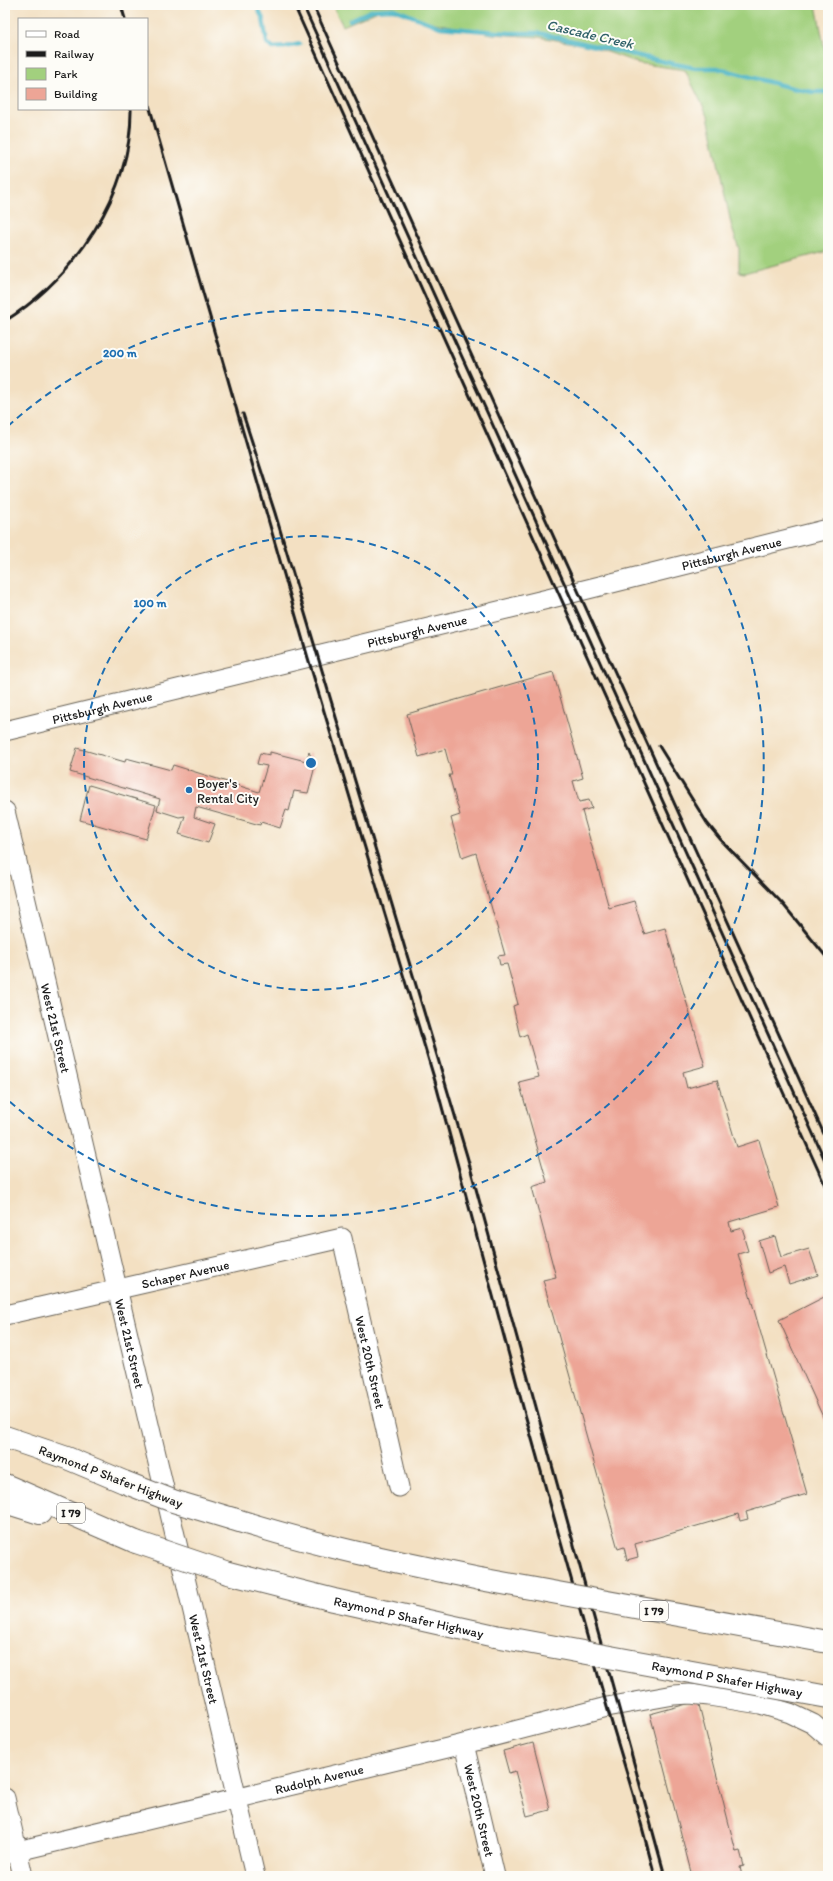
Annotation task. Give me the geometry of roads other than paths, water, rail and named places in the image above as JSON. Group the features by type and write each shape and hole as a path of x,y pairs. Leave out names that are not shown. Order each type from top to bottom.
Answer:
{"highway":[{"path":"5,1425 67,1458"},
{"name":"Raymond P Shafer Highway","path":"5,1438 67,1458 172,1500 282,1535 355,1553 480,1579 828,1642"},
{"name":"Raymond P Shafer Highway","path":"5,1485 136,1542 228,1573 341,1602 495,1636 828,1697"},
{"path":"5,1502 136,1542"}],"street":[{"name":"Pittsburgh Avenue","path":"5,731 828,529"},
{"name":"West 21st Street","path":"5,811 255,1876"},
{"name":"Schaper Avenue","path":"5,1315 342,1238"},
{"name":"West 20th Street","path":"342,1238 399,1487"},
{"name":"Rudolph Avenue","path":"11,1852 236,1799 633,1702 690,1694 760,1704 790,1713 813,1724 828,1737"},
{"name":"West 20th Street","path":"464,1744 495,1876"},
{"path":"5,1798 11,1852 23,1876"}],"waterway":[{"name":"Cascade Creek","path":"256,5 263,19 267,43 273,48 300,44"},
{"name":"Cascade Creek","path":"350,20 373,10 394,9 440,27 509,33 539,33 695,68 717,68 792,88 813,92 828,92"}],"railway":[{"path":"121,5 125,18"},
{"path":"294,5 828,1192"},
{"path":"303,5 828,1167"},
{"path":"313,5 828,1143"},
{"path":"148,101 308,658 435,1081 523,1407 655,1876"},
{"path":"5,321 31,303 54,281 76,257 95,230 110,201 122,171 129,140 131,110"},
{"path":"243,414 275,513 467,1156 665,1876"},
{"path":"659,746 707,823 721,840 782,903 828,959"}],"place":[{"name":"Boyer's Rental City","path":"189,790"}]}
